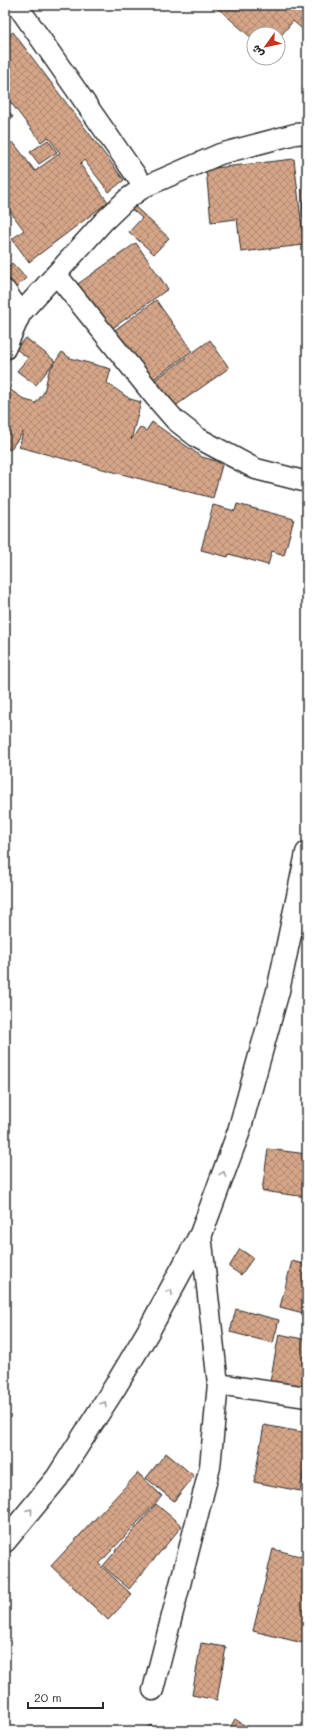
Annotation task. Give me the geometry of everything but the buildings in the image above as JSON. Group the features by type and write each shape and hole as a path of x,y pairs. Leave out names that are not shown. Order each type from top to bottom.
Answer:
{"highway":[{"path":"5,1541 57,1478 115,1387 149,1330 201,1234 240,1131 301,907 307,853"}],"street":[{"path":"17,5 144,187"},
{"path":"5,349 21,313 103,222 127,199 144,187 220,154 294,134 307,132"},
{"path":"56,274 175,420 198,438 256,469 307,482"},
{"path":"5,290 21,313"},
{"path":"153,1690 210,1467 218,1384 201,1234"},
{"path":"218,1384 307,1397"}]}
